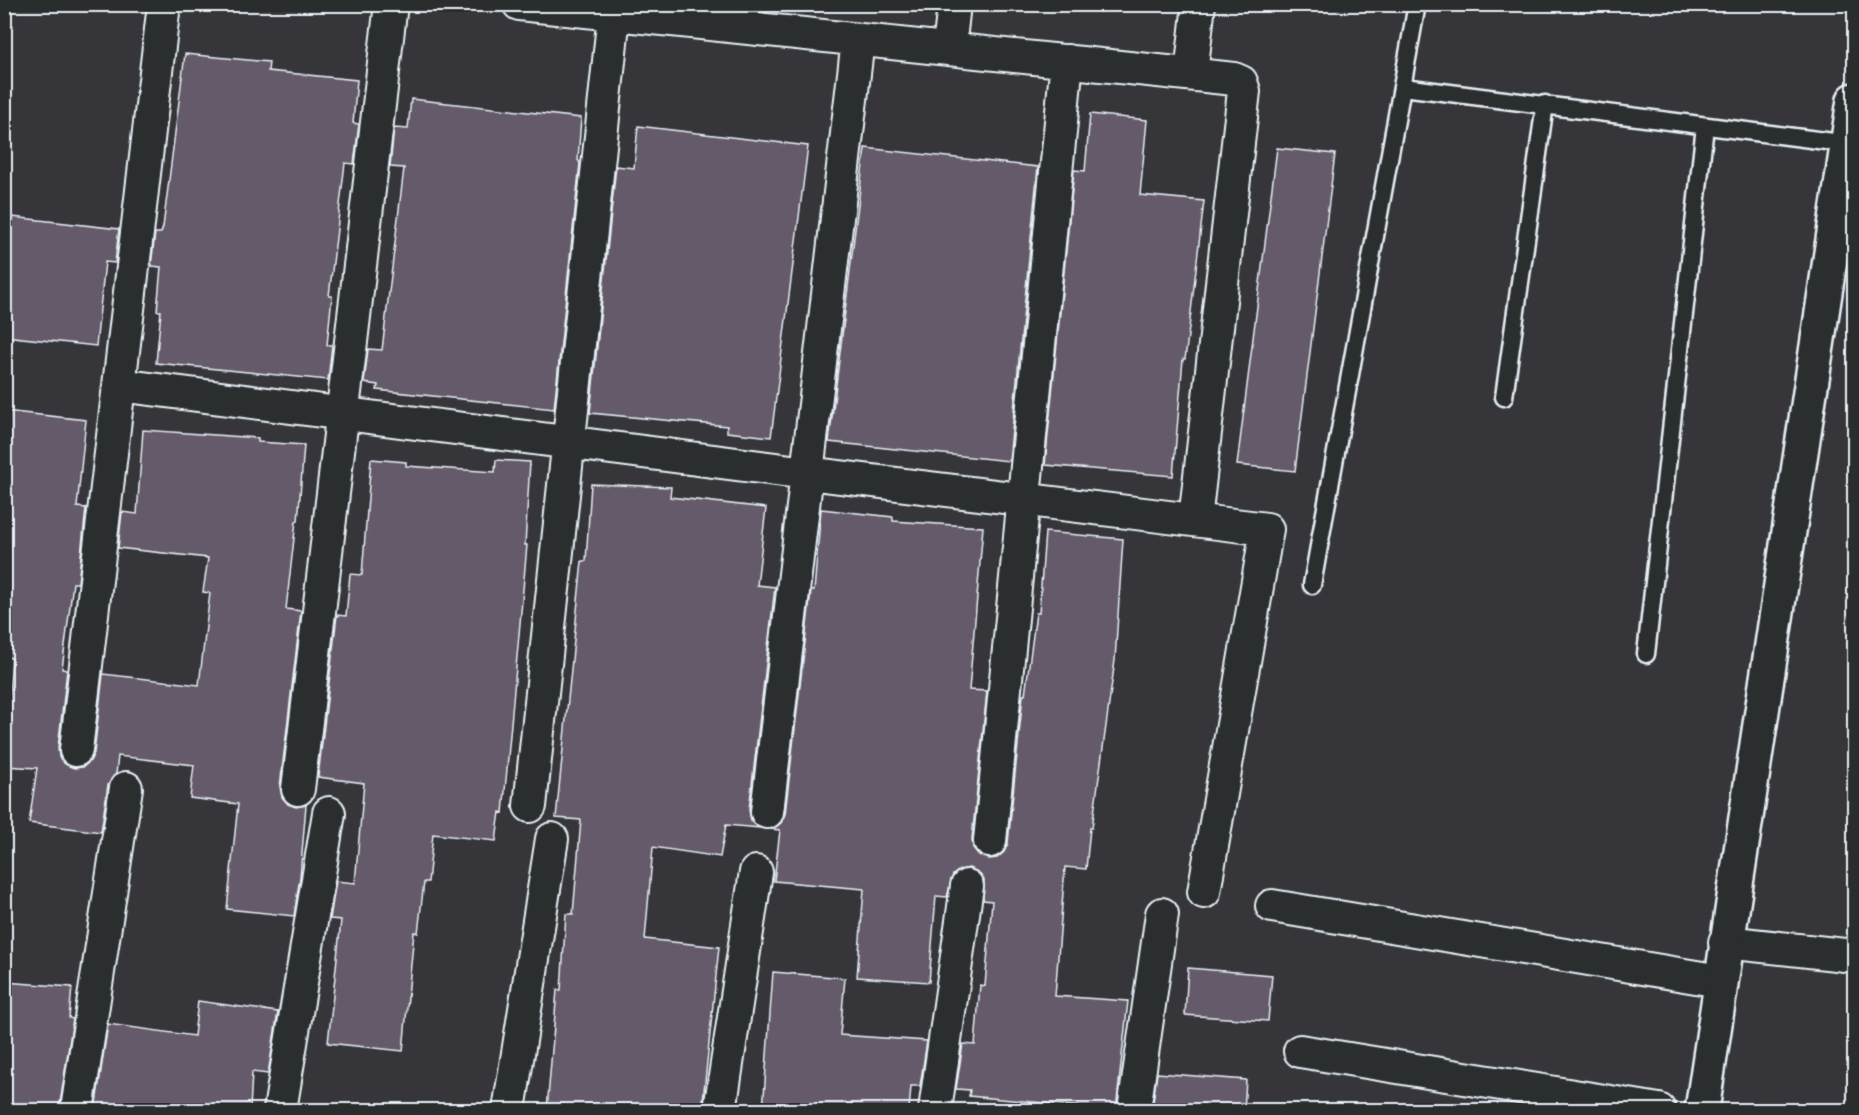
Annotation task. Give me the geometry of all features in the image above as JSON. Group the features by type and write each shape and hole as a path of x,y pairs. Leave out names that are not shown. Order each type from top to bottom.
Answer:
{"street":[{"path":"76,750 164,4"},
{"path":"298,789 390,4"},
{"path":"519,4 614,14 730,16 858,39 1191,74 1234,79 1241,82 1244,92 1194,520"},
{"path":"949,49 954,4"},
{"path":"1191,74 1199,4"},
{"path":"530,806 614,14"},
{"path":"767,812 858,39"},
{"path":"990,841 1067,61"},
{"path":"1702,1110 1725,942 1852,144 1854,100"},
{"path":"119,385 1267,529 1204,892"},
{"path":"78,1110 126,788"},
{"path":"280,1110 329,813"},
{"path":"509,1110 552,839"},
{"path":"720,1110 756,872"},
{"path":"935,1110 967,886"},
{"path":"1272,906 1720,981"},
{"path":"1134,1110 1162,915"},
{"path":"1725,942 1854,956"},
{"path":"1300,1051 1659,1110"}],"lane":[{"path":"1312,585 1417,4"},
{"path":"1403,87 1852,144"},
{"path":"1504,397 1545,104"},
{"path":"1646,654 1706,126"}],"building":[{"path":"185,54 269,62 268,71 357,80 353,123 359,124 354,164 345,163 329,296 332,296 327,345 332,345 328,380 156,363 161,311 157,311 161,267 151,266 155,233 161,233 163,227"},
{"path":"411,99 581,118 578,160 580,163 554,409 377,390 378,385 364,383 368,349 382,350 404,168 390,167 394,128 408,129"},
{"path":"1090,114 1147,120 1140,195 1204,201 1185,359 1183,359 1173,476 1045,465 1074,170 1085,171"},
{"path":"638,126 808,146 771,437 727,432 727,426 590,413 616,166 634,168"},
{"path":"865,148 1038,167 1009,461 829,442"},
{"path":"1277,148 1335,154 1295,471 1237,465"},
{"path":"12,217 119,229 115,263 105,262 96,346 4,336 4,258 8,259"},
{"path":"4,411 86,420 77,507 86,508 78,583 73,583 62,669 67,670 58,748 59,757 65,764 74,768 83,767 94,753 103,674 199,685 210,593 203,592 208,558 118,548 122,512 137,514 143,430 258,438 258,442 304,445 298,521 296,521 286,609 301,611 280,787 282,797 288,804 296,807 306,805 294,916 227,909 238,804 190,798 194,765 118,756 116,774 108,785 101,832 29,823 37,768 4,766 12,658 4,657"},
{"path":"371,459 406,462 406,466 495,472 496,460 530,462 525,545 527,545 503,813 500,812 496,841 433,834 428,882 424,882 418,933 414,932 403,1051 328,1043 341,920 330,919 336,881 355,883 364,783 318,777 337,615 346,616 350,574 362,575"},
{"path":"591,484 671,487 670,497 766,508 757,585 775,587 749,810 751,820 761,828 726,825 720,857 653,847 645,939 719,947 702,1110 547,1110 557,990 561,990 566,914 573,914 581,820 556,818 582,561 586,561"},
{"path":"821,509 893,517 893,521 983,527 969,690 987,691 972,839 973,848 979,855 989,859 997,858 1004,852 1008,843 1023,695 1025,695 1036,613 1039,613 1045,532 1123,539 1115,660 1086,869 1065,867 1055,996 1128,1001 1116,1110 969,1096 970,1090 956,1089 963,1044 975,1045 980,985 985,986 992,901 983,900 984,880 978,872 969,868 960,870 953,875 947,897 936,896 929,982 857,977 864,889 774,881 780,830 770,829 781,823 785,814 811,591 814,591"},
{"path":"1188,968 1272,975 1268,1021 1185,1015"},
{"path":"773,972 845,978 840,1035 927,1041 920,1086 911,1086 909,1110 763,1110"},
{"path":"4,982 72,987 69,1018 73,1019 59,1110 4,1110"},
{"path":"198,1001 278,1012 268,1074 252,1072 250,1110 95,1110 108,1024 194,1036"},
{"path":"1157,1073 1246,1080 1244,1110 1152,1110"}]}
